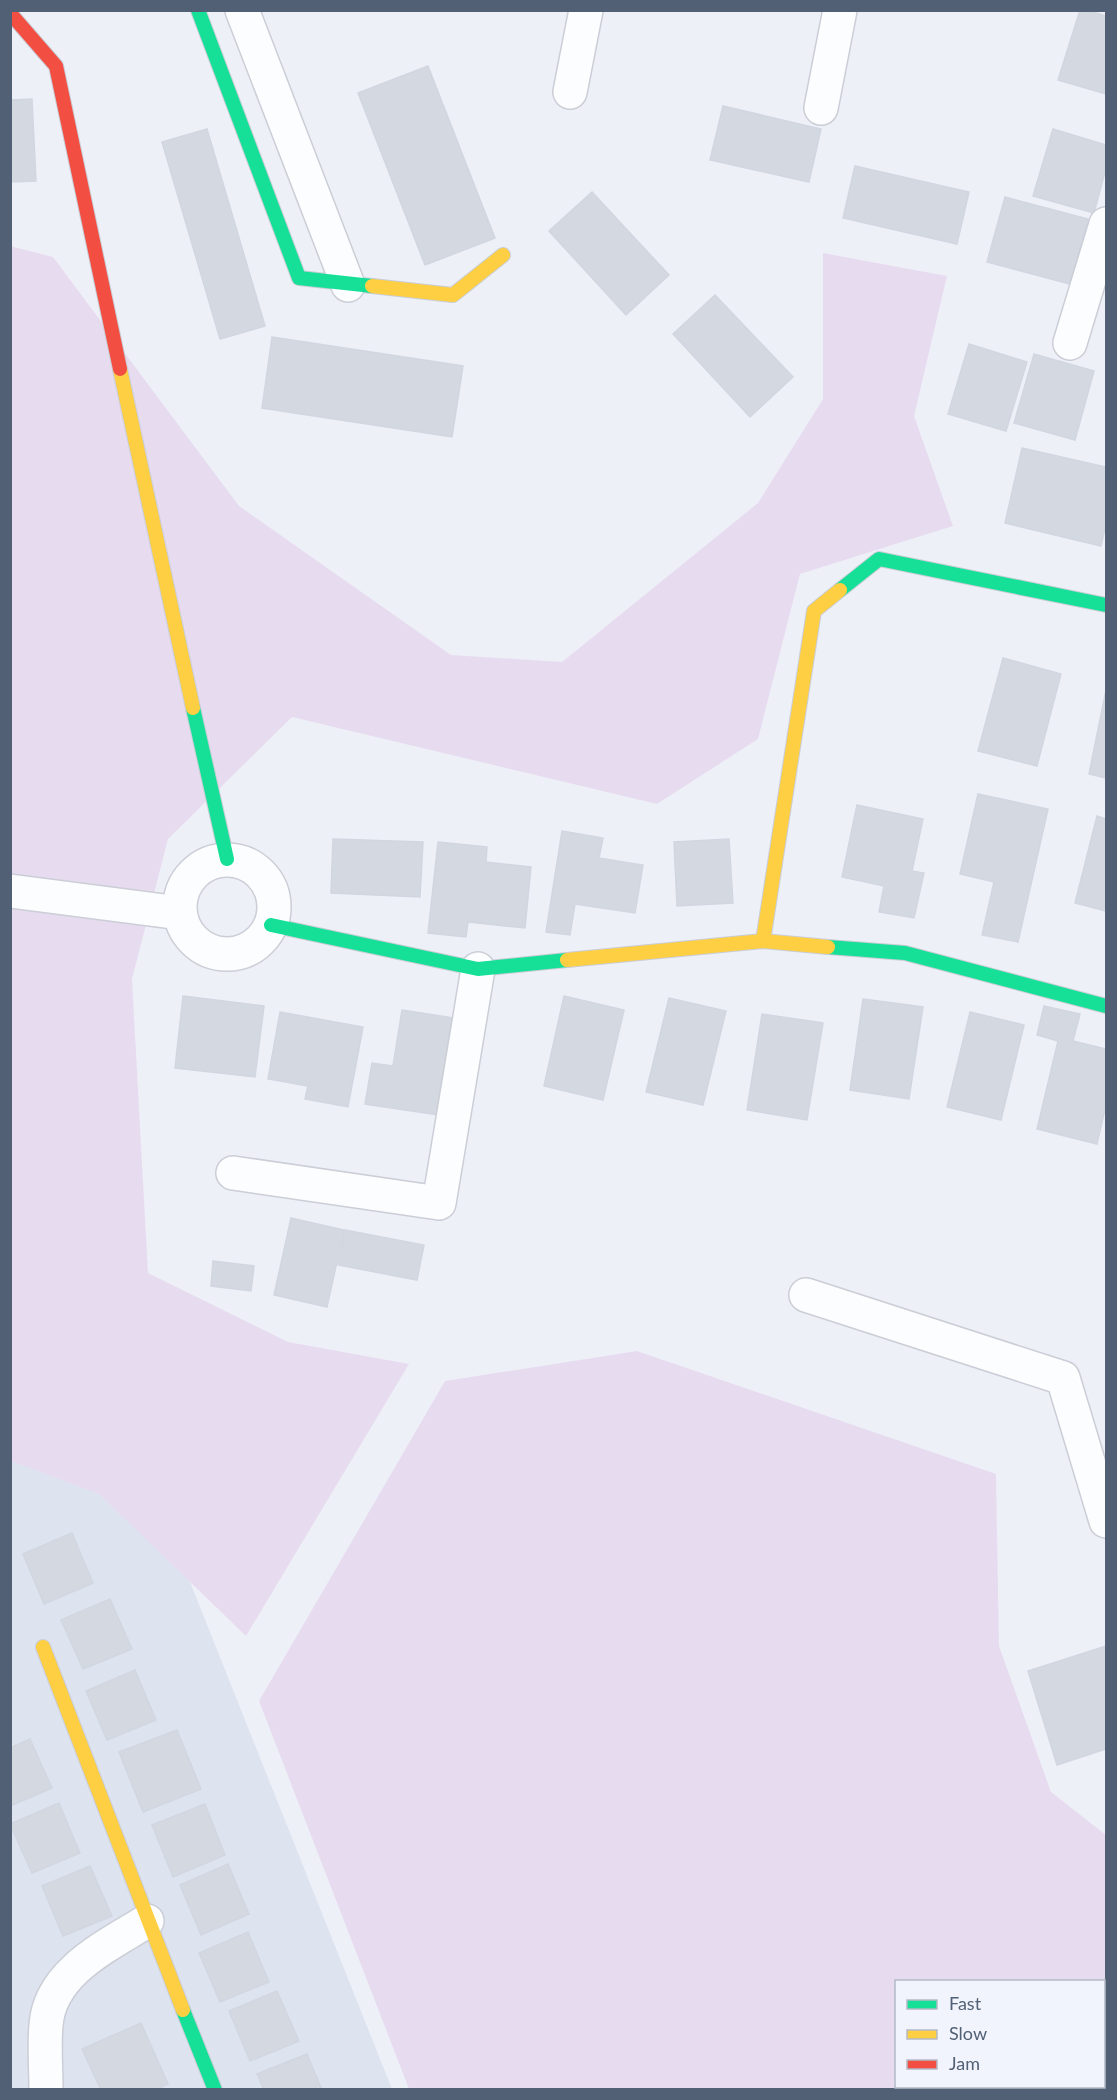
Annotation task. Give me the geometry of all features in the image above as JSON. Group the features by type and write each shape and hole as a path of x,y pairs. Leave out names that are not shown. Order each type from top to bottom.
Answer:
{"street":[{"path":"198,10 299,279 453,295 503,255"},
{"path":"242,10 348,285"},
{"path":"570,92 586,10"},
{"path":"821,108 840,10"},
{"path":"10,13 56,66 169,604 226,859"},
{"path":"1070,343 1107,224"},
{"path":"764,941 814,611 879,560 1107,605"},
{"path":"226,859 244,863 259,872 269,885 274,905 271,925 255,945 241,952 225,954 207,949 193,940 184,927 180,913 180,896 188,880 195,872 209,863 226,859"},
{"path":"10,891 180,913"},
{"path":"271,925 478,969 764,941 905,953 1107,1006"},
{"path":"233,1173 439,1203 478,969"},
{"path":"806,1295 1063,1378 1107,1521"},
{"path":"43,1647 147,1921 215,2090"},
{"path":"46,2090 46,2023 57,1989 86,1959 147,1921"}],"shaded area":[{"path":"10,246 53,257 239,506 451,655 562,662 758,503 823,399 823,253 947,276 914,416 953,526 800,574 758,739 657,804 292,717 168,839 132,979 148,1273 288,1342 409,1364 246,1636 99,1494 11,1461"},
{"path":"637,1351 996,1474 999,1646 1051,1792 1106,1835 1106,2089 409,2089 259,1701 445,1381"},
{"path":"132,1436 392,2089 11,2090 11,1460"}],"building":[{"path":"1080,10 1106,16 1106,94 1058,80"},
{"path":"428,66 495,238 425,265 358,93"},
{"path":"32,99 36,181 10,182 10,100"},
{"path":"723,106 821,129 809,182 710,160"},
{"path":"207,129 265,326 220,339 162,142"},
{"path":"1053,129 1106,145 1106,168 1094,213 1033,196"},
{"path":"855,166 969,192 957,244 843,218"},
{"path":"592,192 669,275 626,315 549,231"},
{"path":"1005,197 1088,219 1070,284 987,262"},
{"path":"715,295 793,377 750,417 673,334"},
{"path":"272,337 463,366 452,437 262,408"},
{"path":"969,344 1027,362 1006,431 948,414"},
{"path":"1034,354 1094,371 1075,440 1014,423"},
{"path":"1022,448 1106,467 1106,524 1101,546 1005,523"},
{"path":"1003,658 1061,674 1037,766 978,751"},
{"path":"1106,690 1106,778 1089,774"},
{"path":"978,794 1048,809 1018,942 982,935 994,882 960,874"},
{"path":"857,805 923,819 912,871 924,873 914,918 879,912 884,886 842,877"},
{"path":"1097,816 1106,819 1106,911 1075,903"},
{"path":"562,831 603,838 599,858 643,865 635,913 575,904 570,935 546,932"},
{"path":"333,839 423,842 420,897 331,893"},
{"path":"729,839 733,903 677,906 674,842"},
{"path":"438,842 487,847 486,862 531,867 525,928 468,922 466,937 428,933"},
{"path":"183,996 264,1006 255,1077 175,1068"},
{"path":"564,996 624,1010 603,1100 544,1086"},
{"path":"669,998 726,1011 703,1105 646,1092"},
{"path":"863,999 923,1007 909,1099 850,1090"},
{"path":"1044,1006 1080,1014 1073,1041 1106,1049 1106,1105 1097,1144 1037,1129 1058,1041 1037,1035"},
{"path":"402,1010 460,1019 445,1116 365,1104 372,1063 393,1066"},
{"path":"280,1012 363,1027 348,1107 305,1099 308,1086 268,1079"},
{"path":"970,1012 1024,1025 1001,1120 947,1107"},
{"path":"762,1014 823,1023 807,1120 747,1110"},
{"path":"291,1218 344,1230 327,1307 274,1295"},
{"path":"345,1230 424,1245 417,1280 338,1265"},
{"path":"213,1261 254,1266 251,1291 211,1286"},
{"path":"72,1533 93,1583 44,1604 23,1554"},
{"path":"110,1599 132,1649 83,1669 61,1620"},
{"path":"1106,1646 1106,1749 1057,1765 1028,1671"},
{"path":"135,1670 156,1720 107,1740 86,1691"},
{"path":"177,1730 201,1789 143,1812 119,1752"},
{"path":"30,1739 52,1788 10,1806 10,1748"},
{"path":"59,1803 80,1853 32,1873 10,1824"},
{"path":"205,1804 225,1855 173,1877 152,1825"},
{"path":"228,1864 249,1914 201,1935 180,1885"},
{"path":"90,1866 112,1916 63,1936 42,1886"},
{"path":"248,1932 269,1982 220,2002 199,1953"},
{"path":"277,1991 299,2041 250,2061 229,2011"},
{"path":"141,2023 168,2084 155,2090 101,2090 82,2049"},
{"path":"307,2054 322,2090 264,2090 257,2074"}],"traffic: fast":[{"path":"198,10 299,278 372,286"},
{"path":"840,590 879,559 1106,605"},
{"path":"193,708 227,859"},
{"path":"271,925 478,969 567,960"},
{"path":"828,947 905,953 1106,1006"},
{"path":"183,2010 215,2090"}],"traffic: slow":[{"path":"372,286 453,295 503,255"},
{"path":"120,369 193,708"},
{"path":"763,941 814,611 840,590"},
{"path":"567,960 763,941 828,947"},
{"path":"43,1647 183,2010"}],"traffic: jam":[{"path":"10,13 56,66 120,369"}]}
